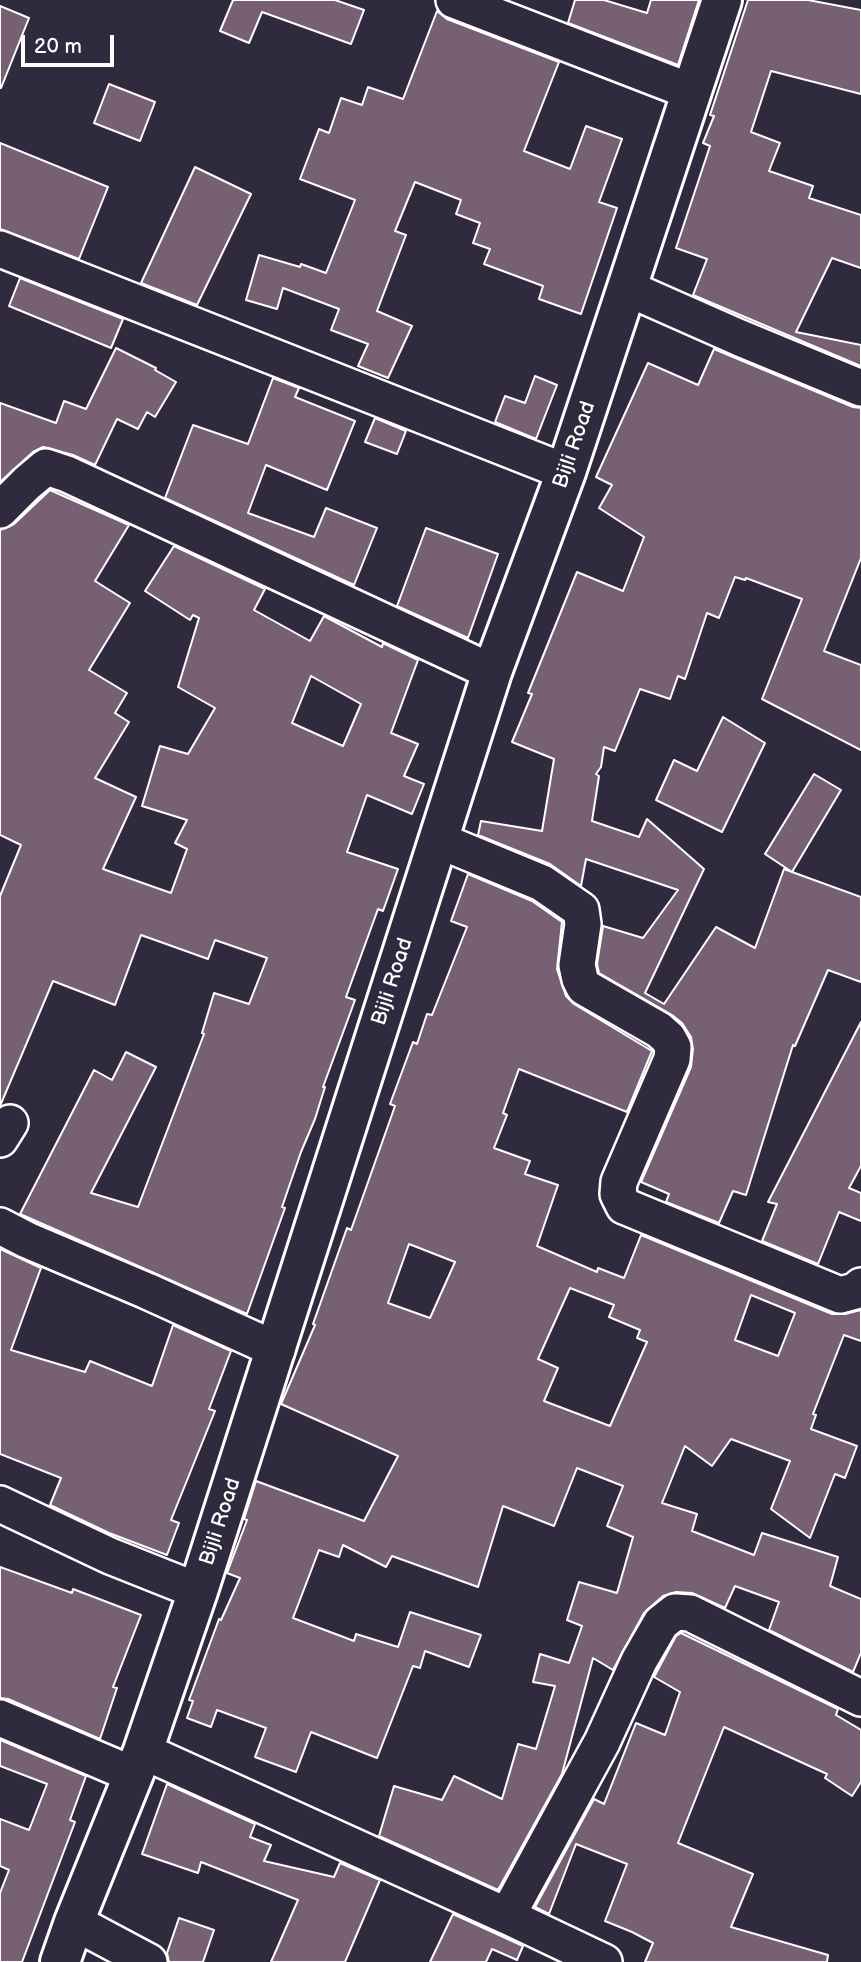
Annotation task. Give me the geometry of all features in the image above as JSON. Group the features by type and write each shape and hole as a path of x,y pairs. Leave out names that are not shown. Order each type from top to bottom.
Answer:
{"street":[{"path":"454,0 692,92"},
{"name":"Bijli Road","path":"60,1962 138,1763 198,1591 492,673 566,472 722,0"},
{"path":"0,248 566,472"},
{"path":"627,288 861,388"},
{"path":"0,510 46,467 67,474 492,673"},
{"path":"438,840 542,883 581,910 583,924 577,965 584,988 659,1030 673,1047 672,1059 619,1182 618,1194 624,1206 840,1295 855,1291 861,1286"},
{"path":"0,1226 277,1350"},
{"path":"0,1504 110,1556 198,1591"},
{"path":"507,1916 601,1742 639,1661 661,1623 674,1612 690,1613 861,1698"},
{"path":"0,1718 138,1763 507,1916 604,1962"},
{"path":"74,1922 149,1962"}],"building":[{"path":"233,0 335,0 364,10 351,44 262,12 249,43 220,31"},
{"path":"575,0 604,0 647,13 651,0 699,0 678,65 568,23"},
{"path":"748,0 808,0 861,10 861,94 771,71 751,132 780,143 769,171 813,186 809,198 861,215 861,268 832,258 796,332 861,345 861,366 693,295 707,259 676,248 710,146 703,143 714,116 710,115"},
{"path":"0,6 29,18 1,88 0,88"},
{"path":"437,11 447,19 559,62 524,151 570,169 586,126 622,139 599,202 617,208 581,314 539,299 543,286 484,264 490,249 473,243 480,223 456,214 461,200 415,182 395,231 406,235 377,311 412,326 388,378 358,366 368,344 331,330 339,309 283,288 277,309 246,300 259,255 300,267 301,264 326,273 355,200 300,179 319,129 329,133 341,98 362,105 368,87 403,99"},
{"path":"109,84 155,102 140,141 94,123"},
{"path":"0,143 108,187 79,259 0,229"},
{"path":"195,167 251,194 197,305 141,283"},
{"path":"20,278 123,319 111,348 9,306"},
{"path":"116,348 156,368 155,370 176,382 155,417 147,412 138,429 117,419 95,465 73,455 43,447 33,452 0,482 0,403 56,423 64,401 86,409"},
{"path":"714,349 861,408 861,558 824,651 861,665 861,750 762,699 802,599 746,578 735,577 719,618 707,613 685,679 678,676 670,699 640,689 615,751 604,747 601,767 596,774 599,776 592,821 639,837 647,819 704,869 645,993 664,1004 716,927 755,948 784,869 861,897 861,982 828,970 795,1046 793,1045 746,1195 733,1191 719,1223 666,1202 669,1194 641,1182 691,1067 691,1037 682,1023 672,1015 599,973 597,964 603,926 643,938 678,890 586,859 581,886 550,864 478,835 481,821 542,831 554,759 512,742 532,694 528,693 577,572 623,591 644,537 599,508 612,485 596,477 648,363 698,385"},
{"path":"535,376 557,385 536,439 495,422 505,396 525,403"},
{"path":"273,378 299,388 295,397 355,421 327,490 266,465 248,513 314,537 326,508 377,528 354,585 165,498 193,425 248,444"},
{"path":"375,418 406,431 397,454 365,442"},
{"path":"50,490 129,525 95,581 130,603 89,670 127,693 115,713 129,722 95,778 136,797 103,869 171,893 187,849 175,843 187,820 142,806 160,746 188,754 215,708 178,687 199,618 193,615 190,620 145,591 174,546 265,589 254,610 310,641 324,616 382,647 383,643 418,660 391,733 418,744 404,776 424,784 412,814 367,795 347,852 398,869 383,911 378,909 346,997 355,1000 247,1314 20,1214 94,1070 112,1080 126,1052 156,1067 91,1193 138,1207 204,1034 202,1033 214,993 249,1004 267,958 215,940 208,959 141,935 115,1005 53,981 0,1106 0,896 21,845 0,835 0,530 14,524","holes":["311,676 361,704 343,746 292,723"]},
{"path":"426,528 498,554 468,638 397,606"},
{"path":"723,717 765,743 722,832 656,800 674,760 697,771"},
{"path":"814,774 841,790 792,872 765,854"},
{"path":"468,874 532,901 562,922 557,969 566,996 574,1004 652,1051 627,1112 519,1069 503,1113 507,1115 494,1148 530,1161 525,1174 558,1185 537,1246 597,1272 598,1268 624,1278 641,1235 832,1314 861,1310 861,1341 844,1335 813,1414 816,1415 811,1429 857,1446 845,1478 835,1474 810,1538 771,1509 790,1461 731,1439 712,1466 685,1446 662,1503 697,1514 692,1531 754,1555 762,1533 838,1557 830,1586 861,1599 861,1653 853,1672 769,1630 779,1602 735,1586 725,1608 692,1593 676,1592 663,1596 644,1613 613,1670 593,1658 562,1774 498,1890 379,1836 394,1786 442,1800 454,1776 502,1799 518,1744 536,1749 555,1686 533,1682 540,1654 569,1663 582,1626 567,1620 579,1582 617,1593 633,1537 607,1526 623,1486 577,1468 554,1526 503,1506 478,1587 392,1556 386,1567 343,1545 339,1557 319,1550 293,1618 354,1641 356,1634 398,1647 410,1612 481,1635 469,1667 425,1651 420,1668 413,1666 377,1758 311,1732 296,1772 255,1757 266,1728 217,1710 211,1727 187,1718 193,1701 189,1700 219,1619 221,1620 240,1578 227,1573 247,1520 244,1519 256,1481 364,1521 398,1456 281,1404 315,1325 313,1324 347,1228 351,1230 395,1106 390,1104 413,1042 417,1044 427,1014 432,1015 467,927 451,921","holes":["409,1244 455,1262 430,1318 388,1303","570,1288 614,1305 609,1317 640,1330 637,1338 647,1342 610,1426 544,1401 558,1368 538,1359","751,1295 795,1313 778,1356 735,1340"]},
{"path":"861,1022 861,1166 849,1188 861,1193 861,1221 839,1212 818,1264 762,1241 777,1204 768,1202"},
{"path":"0,1249 41,1268 11,1350 85,1372 90,1361 152,1386 173,1325 231,1351 209,1409 215,1411 171,1520 179,1523 167,1555 109,1533 50,1505 61,1478 0,1454"},
{"path":"0,1567 72,1593 73,1589 141,1615 113,1687 117,1688 100,1739 8,1699 0,1698"},
{"path":"681,1633 838,1709 836,1715 861,1730 861,1782 852,1796 825,1778 827,1774 724,1727 678,1843 753,1874 731,1927 828,1955 827,1962 645,1962 653,1943 605,1921 627,1864 576,1844 549,1914 535,1907 594,1799 604,1804 636,1723 665,1735 680,1692 654,1677 676,1636"},
{"path":"0,1740 86,1776 70,1820 75,1822 22,1962 0,1962 0,1893 9,1870 0,1866 0,1819 29,1830 47,1784 0,1766"},
{"path":"167,1784 255,1824 250,1837 271,1845 264,1861 334,1877 340,1863 380,1880 345,1962 271,1962 298,1900 201,1862 198,1873 142,1854"},
{"path":"453,1914 523,1946 517,1960 492,1949 486,1962 430,1962"},
{"path":"179,1918 214,1930 203,1962 169,1962 167,1953"}]}
